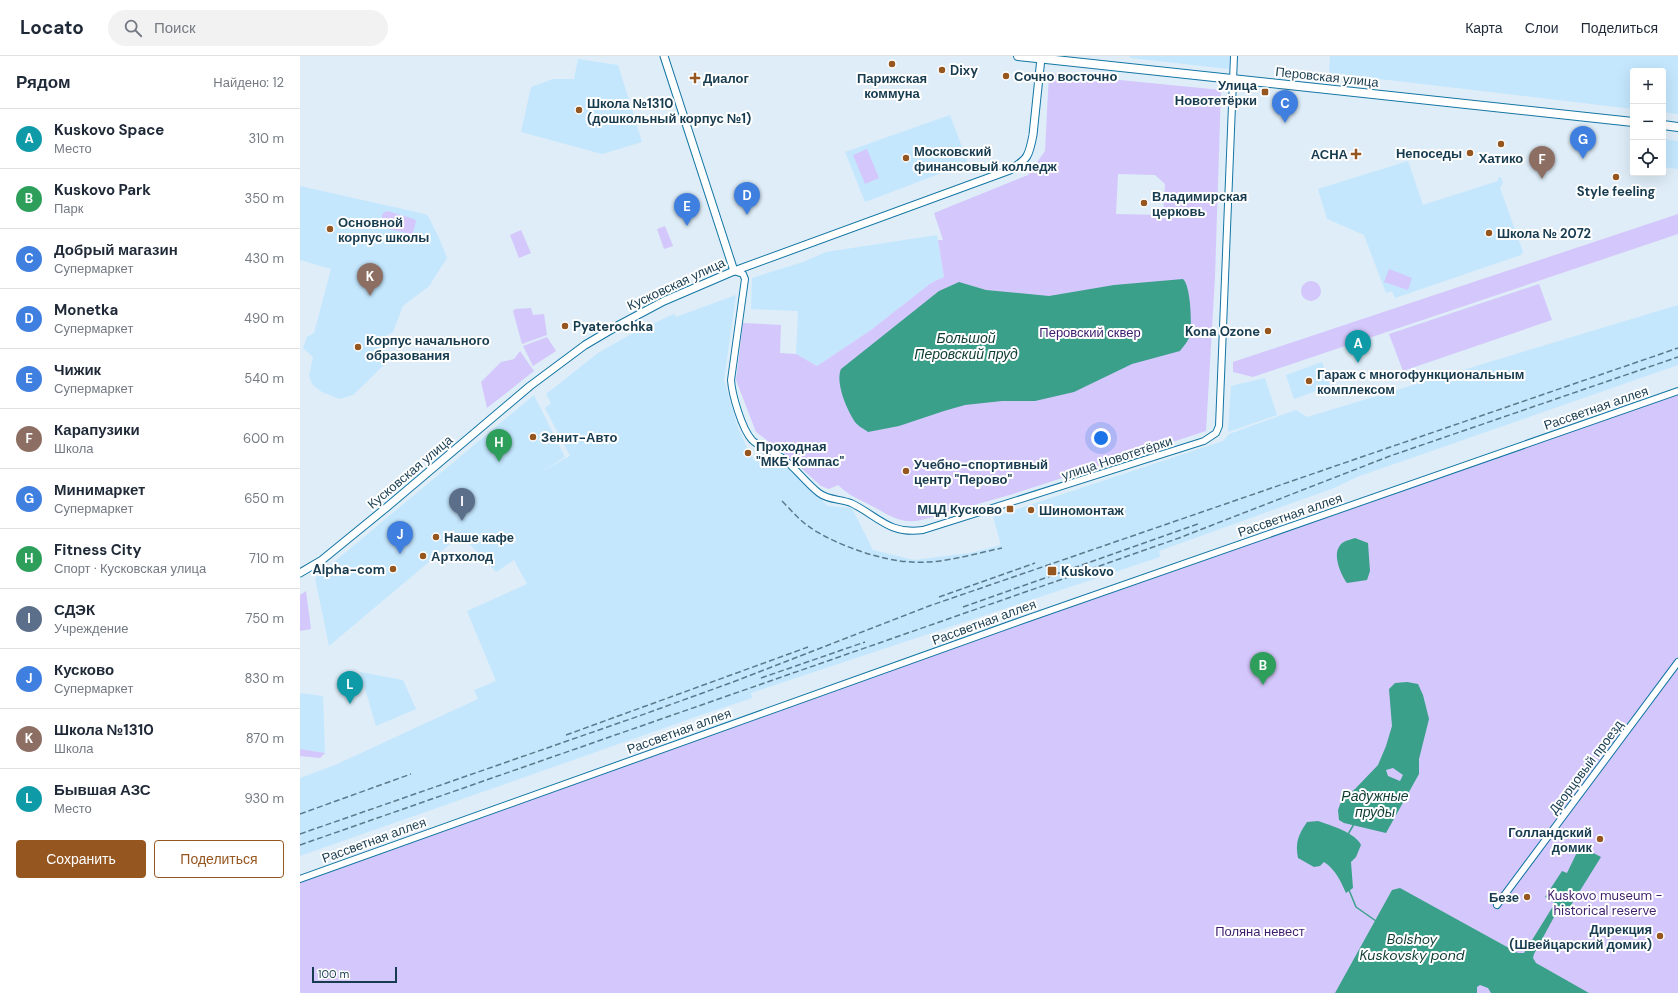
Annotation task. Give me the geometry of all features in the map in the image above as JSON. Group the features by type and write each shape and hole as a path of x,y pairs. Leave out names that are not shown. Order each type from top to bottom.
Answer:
{"main road":[{"name":"Перовская улица","path":"1018,56 1041,57 1630,122"},
{"path":"1666,125 1678,127"}],"street":[{"path":"664,56 734,271"},
{"name":"улица Новотетёрки","path":"734,271 745,277 731,380 732,388 748,433 753,441 782,458 822,495 852,504 884,524 895,529 904,531 923,530 1204,441 1216,433 1219,426 1234,56"},
{"name":"Кусковская улица","path":"300,573 322,560 530,386 591,341 664,301 734,271 1010,170 1025,161 1031,148 1033,135 1041,57"},
{"name":"Рассветная аллея","path":"300,878 1026,618 1678,391"},
{"name":"Дворцовый проезд","path":"1497,905 1678,662"}],"shaded area":[{"path":"1130,56 1230,56 1229,69 1130,58"},
{"path":"1330,56 1678,56 1678,114 1666,112 1666,68 1630,68 1630,109 1329,73"},
{"name":"Школа №1310 (дошкольный корпус №1)","path":"578,59 618,65 642,142 602,154 521,132 531,87 553,79 574,79"},
{"name":"Московский финансовый колледж","path":"950,115 968,163 865,202 845,152"},
{"path":"1666,139 1678,141 1678,169 1666,167"},
{"path":"1408,161 1423,205 1498,181 1498,178 1501,177 1503,183 1500,188 1523,252 1521,255 1395,298 1392,291 1386,293 1364,235 1327,219 1318,189"},
{"path":"300,186 425,214 428,216 439,238 447,258 429,286 403,306 393,332 384,337 387,353 385,364 353,395 339,399 322,392 312,384 309,376 313,357 303,348 307,337 314,333 331,269 300,260"},
{"path":"937,235 944,277 931,283 871,330 817,366 796,354 798,311 751,309 752,278 803,262 826,252"},
{"path":"736,295 724,380 738,428 754,460 763,454 771,466 779,459 828,506 852,508 873,550 914,560 970,553 1001,545 993,517 1223,441 1229,434 1296,410 1307,417 1678,305 1678,365 1357,477 1334,488 1159,551 1160,557 751,693 752,698 300,856 300,778 335,765 478,699 474,690 496,681 467,611 527,584 514,560 496,572 461,535 329,646 315,578 534,395 565,457 540,472 570,456 545,408 551,403 546,394 598,353 633,333 674,314 676,317"},
{"name":"Гараж с многофункциональным комплексом","path":"1322,362 1330,386 1294,399 1286,375"},
{"path":"1265,378 1277,415 1228,432 1231,386"},
{"path":"360,672 403,680 416,709 376,726"},
{"path":"300,693 323,696 325,753 300,749"}],"green space":[{"name":"Перовский сквер","path":"1049,73 1221,90 1215,277 1206,431 1013,494 917,521 902,520 890,516 846,492 838,485 829,489 821,486 790,458 756,432 736,380 743,323 781,325 780,353 796,354 817,366 871,330 931,283 944,277 938,240 943,240 934,213 1028,175 1045,151","holes":["1118,174 1155,175 1165,184 1163,215 1116,214"]},
{"path":"867,149 879,178 865,184 853,155"},
{"path":"387,211 414,219 416,221 413,232 411,234 383,228 380,225 383,213"},
{"path":"1678,214 1678,234 1253,377 1233,372 1233,362"},
{"path":"665,226 673,246 664,249 657,229"},
{"path":"521,230 531,253 519,258 510,235"},
{"path":"1389,269 1412,278 1408,290 1384,282"},
{"path":"1311,281 1318,284 1321,291 1318,298 1311,301 1304,298 1301,291 1304,284"},
{"path":"1539,284 1552,320 1403,371 1389,334"},
{"path":"531,308 533,315 544,314 547,335 522,344 513,311 515,309"},
{"path":"547,337 556,351 533,366 523,346"},
{"path":"520,351 534,371 487,408 481,382 501,362 514,359"},
{"path":"1678,394 1678,993 300,993 300,883 1016,625"},
{"path":"306,591 311,629 300,631 300,595"},
{"path":"300,749 325,753 320,758 300,756"}],"water":[{"name":"Большой Перовский пруд","path":"1183,279 1188,289 1191,330 1186,343 1180,351 1132,364 1074,392 1035,401 1002,401 965,405 899,426 868,432 855,422 843,396 840,382 841,369 939,291 959,282 986,290 1049,296 1114,285"},
{"path":"1355,538 1368,543 1370,571 1367,580 1347,583 1338,565 1337,551 1342,543"},
{"name":"Радужные пруды","path":"1407,682 1418,684 1423,695 1429,719 1419,759 1419,774 1386,833 1344,823 1339,820 1338,810 1342,799 1355,789 1378,765 1392,726 1389,689 1395,683","holes":["1393,768 1403,775 1400,781 1388,776 1386,770"]},
{"name":"Радужные пруды","path":"1318,821 1348,833 1361,845 1356,857 1351,862 1353,888 1346,893 1335,872 1324,862 1320,866 1314,867 1298,858 1297,843 1301,831 1307,822"},
{"name":"Bolshoy Kuskovsky pond","path":"1580,846 1601,857 1568,910 1560,906 1533,958 1536,963 1589,993 1491,993 1488,988 1480,985 1477,987 1477,993 1335,993 1392,890 1400,888 1518,953 1524,953 1555,903 1545,897 1562,871 1567,873"}],"waterway":[{"path":"1347,836 1354,824"},
{"path":"1349,890 1356,907 1376,921"}],"railway":[{"path":"300,834 733,682 929,606 1678,348"},
{"path":"300,845 1179,538 1390,456 1678,357"},
{"path":"782,501 803,522 821,534 846,546 887,559 912,562 935,562 1002,548"},
{"path":"963,607 1198,524"},
{"path":"939,597 1035,563"},
{"path":"761,678 865,642"},
{"path":"566,735 808,647"},
{"path":"300,814 411,774"}],"place":[{"name":"Парижская коммуна","path":"892,64"},
{"name":"Dixy","path":"942,70"},
{"name":"Сочно восточно","path":"1006,76"},
{"name":"Диалог","path":"695,78"},
{"name":"Улица Новотетёрки","path":"1265,92"},
{"name":"Школа №1310 (дошкольный корпус №1)","path":"579,110"},
{"name":"Добрый магазин","path":"1285,123"},
{"name":"Хатико","path":"1501,144"},
{"name":"Непоседы","path":"1470,153"},
{"name":"АСНА","path":"1356,154"},
{"name":"Московский финансовый колледж","path":"906,158"},
{"name":"Минимаркет","path":"1583,159"},
{"name":"Style feeling","path":"1616,177"},
{"name":"Карапузики","path":"1542,179"},
{"name":"Владимирская церковь","path":"1144,203"},
{"name":"Monetka","path":"747,215"},
{"name":"Чижик","path":"687,226"},
{"name":"Основной корпус школы","path":"330,229"},
{"name":"Школа № 2072","path":"1489,233"},
{"name":"Школа №1310","path":"370,296"},
{"name":"Pyaterochka","path":"565,326"},
{"name":"Kona Ozone","path":"1268,331"},
{"name":"Корпус начального образования","path":"358,347"},
{"name":"Kuskovo Space","path":"1358,363"},
{"name":"Гараж с многофункциональным комплексом","path":"1309,381"},
{"name":"Зенит-Авто","path":"533,437"},
{"name":"Проходная \"МКБ Компас\"","path":"748,453"},
{"name":"Fitness City","path":"499,462"},
{"name":"Учебно-спортивный центр \"Перово\"","path":"906,471"},
{"name":"МЦД Кусково","path":"1010,509"},
{"name":"Шиномонтаж","path":"1031,510"},
{"name":"СДЭК","path":"462,521"},
{"name":"Наше кафе","path":"436,537"},
{"name":"Кусково","path":"400,554"},
{"name":"Артхолод","path":"423,556"},
{"name":"Alpha-com","path":"393,569"},
{"name":"Kuskovo","path":"1052,571"},
{"name":"Kuskovo Park","path":"1263,685"},
{"name":"Бывшая АЗС","path":"350,704"},
{"name":"Голландский домик","path":"1600,839"},
{"name":"Безе","path":"1527,897"},
{"name":"Дирекция (Швейцарский домик)","path":"1660,936"}],"park label":[{"name":"Kuskovo museum - historical reserve","path":"1605,902"},
{"name":"Поляна невест","path":"1260,931"}]}
